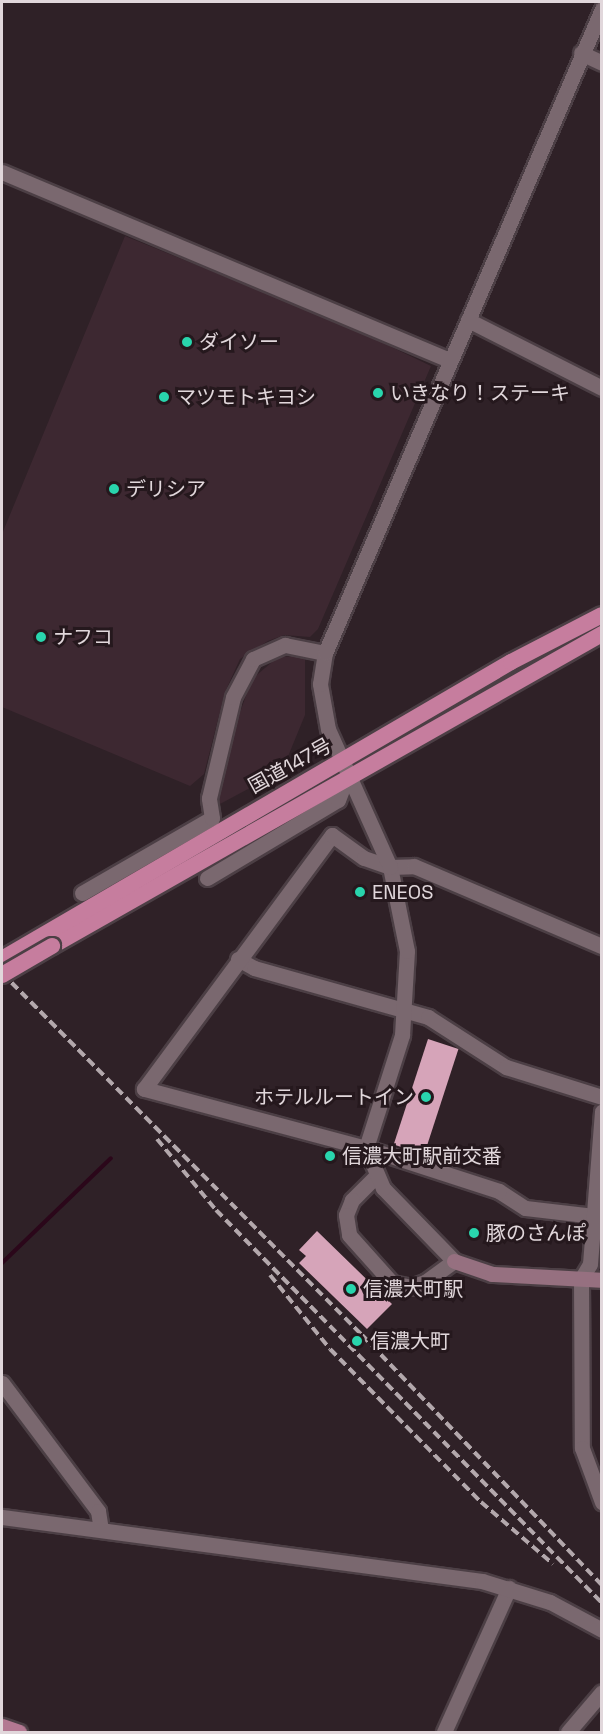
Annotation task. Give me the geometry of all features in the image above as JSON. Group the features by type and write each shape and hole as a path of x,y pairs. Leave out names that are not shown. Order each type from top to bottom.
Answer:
{"highway":[{"name":"国道147号","path":"2,959 47,940 343,770 602,615"},
{"name":"国道147号","path":"343,770 602,634"},
{"name":"国道147号","path":"2,975 47,940"}],"main road":[{"path":"454,1261 492,1274 602,1280"},
{"path":"2,1726 20,1732"}],"street":[{"path":"375,1177 359,1189 346,1215 349,1235 370,1263 392,1283 411,1287 454,1261 375,1177 366,1148 406,1009 407,951 390,867 343,770 321,703 325,653 581,53 602,9"},
{"path":"581,53 602,63"},
{"path":"2,172 450,360"},
{"path":"468,320 602,388"},
{"path":"82,893 213,818 210,798 233,698 253,658 285,645 325,653"},
{"path":"207,878 338,800 343,770"},
{"path":"594,1216 525,1208 499,1191 366,1148 144,1089 332,835 364,858 390,867 414,866 602,946"},
{"path":"238,959 254,968 406,1009 442,1024 513,1071 602,1098"},
{"path":"602,1112 590,1264 581,1279 582,1448 602,1502"},
{"path":"2,1383 98,1511 101,1530"},
{"path":"2,1517 509,1588 550,1602 602,1630"},
{"path":"444,1732 509,1588"},
{"path":"568,1732 602,1692"}],"shaded area":[{"path":"125,236 352,328 431,366 318,629 310,637 284,635 268,641 240,659 225,692 204,774 190,786 2,707 2,534"},
{"path":"278,657 305,658 305,715 282,771 220,804 217,796 229,743 252,679"}],"building":[{"name":"ホテルルートイン","path":"428,1039 458,1049 424,1154 394,1145"},
{"name":"信濃大町駅","path":"317,1231 392,1304 367,1329 299,1263 306,1256 299,1250"}],"waterway":[{"path":"2,1263 111,1158"}],"railway":[{"path":"2,973 362,1335 602,1585"},
{"path":"157,1139 216,1210 602,1603"},
{"path":"270,1275 330,1349 481,1502 553,1564"}],"place":[{"name":"ダイソー","path":"187,342"},
{"name":"いきなり！ステーキ","path":"378,393"},
{"name":"マツモトキヨシ","path":"164,397"},
{"name":"デリシア","path":"114,489"},
{"name":"ナフコ","path":"41,637"},
{"name":"ENEOS","path":"360,892"},
{"name":"ホテルルートイン","path":"426,1097"},
{"name":"信濃大町駅前交番","path":"330,1156"},
{"name":"豚のさんぽ","path":"474,1233"},
{"name":"信濃大町駅","path":"351,1289"},
{"name":"信濃大町","path":"357,1341"}]}
